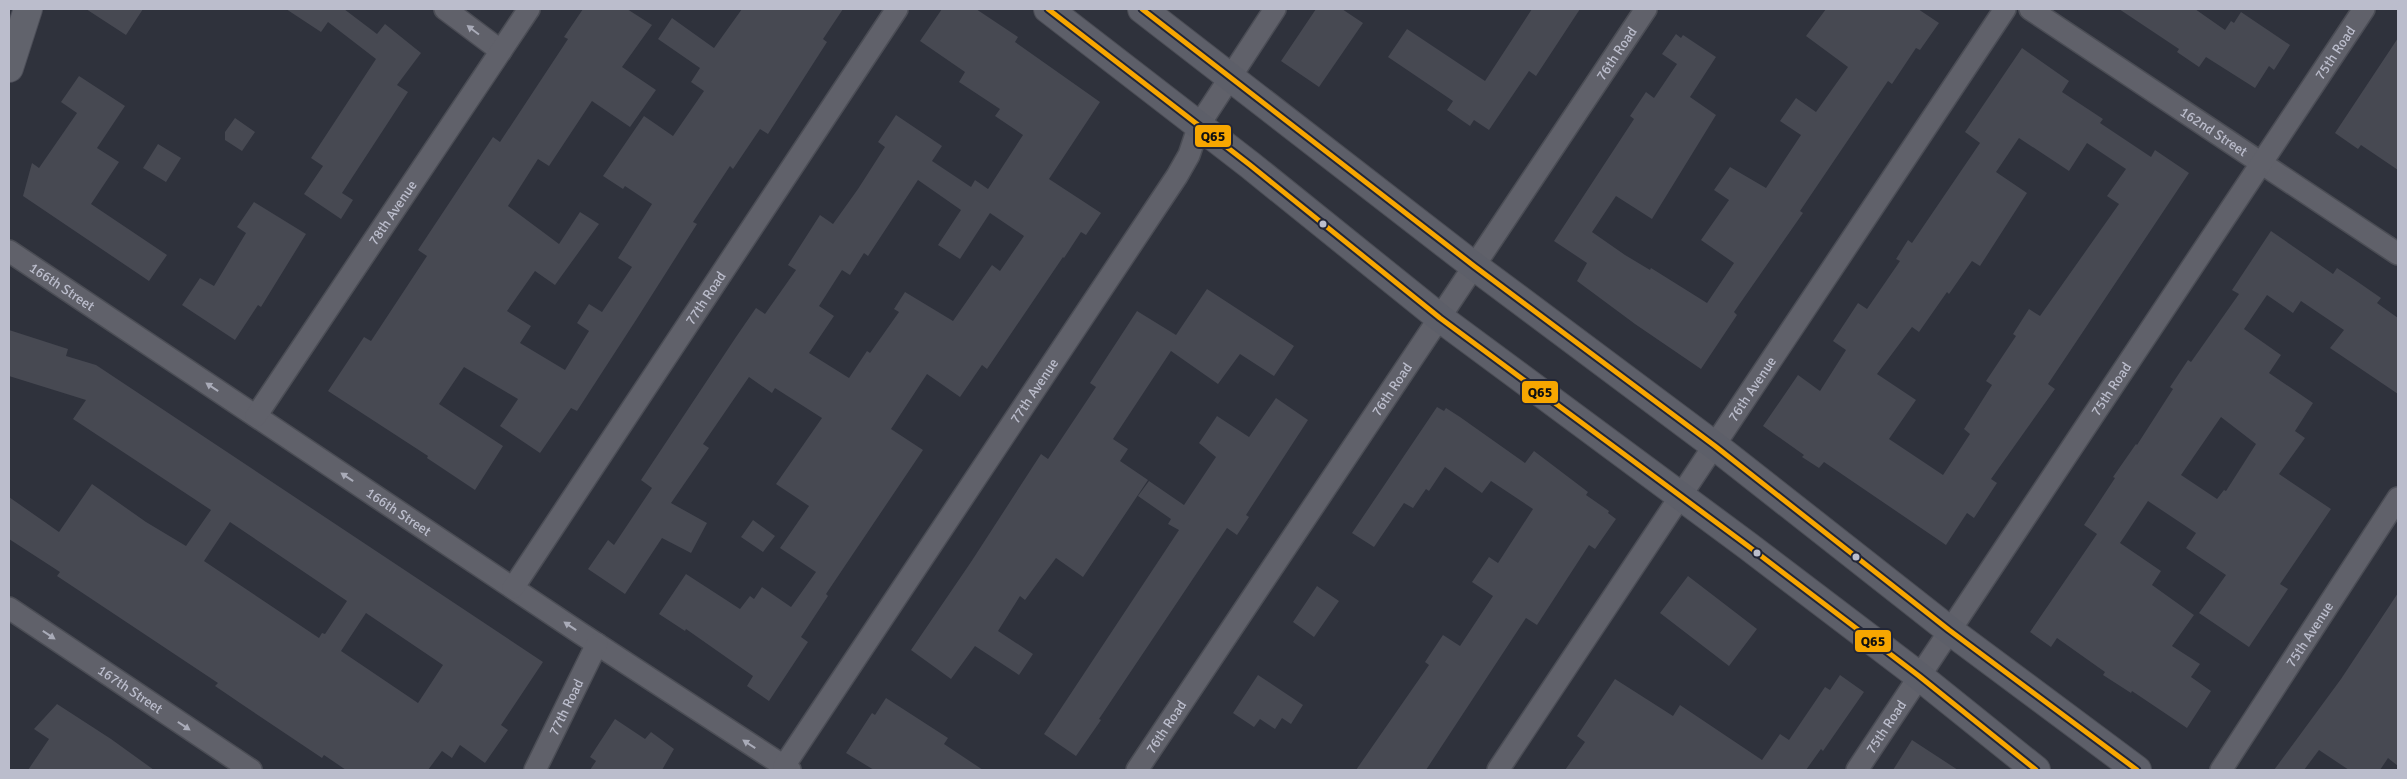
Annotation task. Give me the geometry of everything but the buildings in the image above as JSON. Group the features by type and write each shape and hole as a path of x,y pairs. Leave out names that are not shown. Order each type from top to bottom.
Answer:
{"main road":[{"path":"9,68 28,9"}],"street":[{"path":"445,9 501,51"},
{"name":"78th Avenue","path":"256,416 529,9"},
{"name":"77th Road","path":"513,588 897,9"},
{"path":"1048,9 1199,125 1440,318 1682,496 1918,676 2036,770"},
{"path":"1142,9 1474,266 1715,446 1949,630 2137,770"},
{"name":"77th Avenue","path":"787,768 1177,176 1190,155 1199,125 1275,9"},
{"name":"76th Road","path":"1137,770 1646,9"},
{"name":"76th Avenue","path":"1498,770 2005,9"},
{"name":"162nd Street","path":"2030,9 2398,254"},
{"name":"75th Road","path":"1856,770 2364,9"},
{"name":"166th Street","path":"9,250 597,644 787,768"},
{"name":"75th Avenue","path":"2221,770 2398,498"},
{"name":"167th Street","path":"9,608 251,770"},
{"name":"77th Road","path":"535,770 597,644"}],"transit line":[{"name":"Q65","path":"1048,9 1250,165 1440,318 1748,546 1919,676 2036,770"},
{"name":"Q65","path":"1142,9 1474,266 1715,446 1949,630 2137,770"}]}
